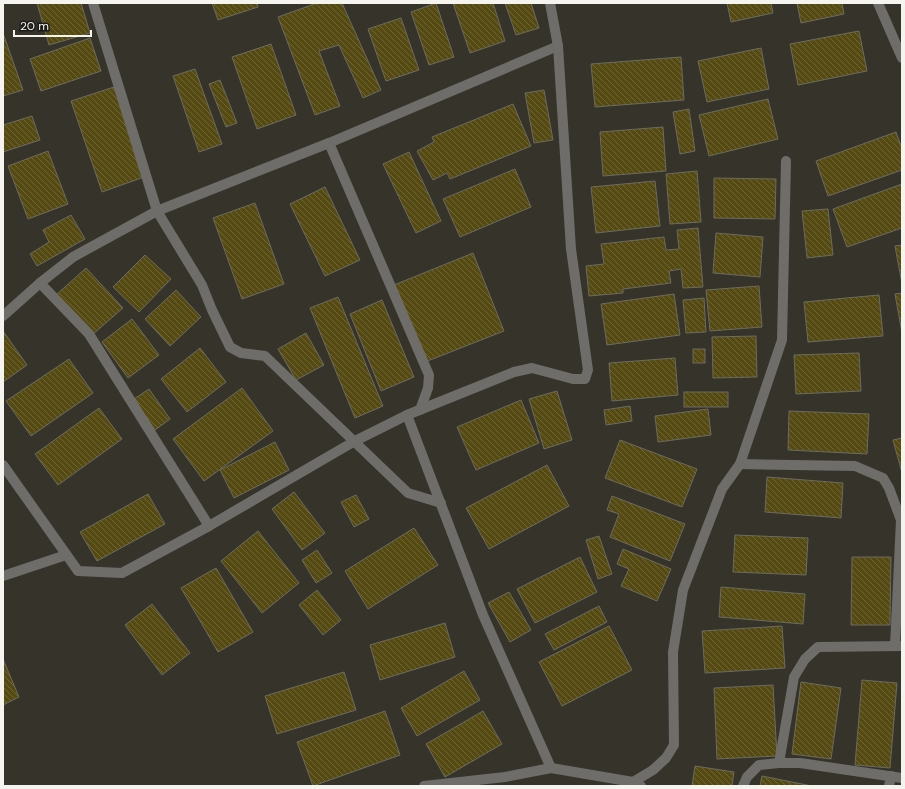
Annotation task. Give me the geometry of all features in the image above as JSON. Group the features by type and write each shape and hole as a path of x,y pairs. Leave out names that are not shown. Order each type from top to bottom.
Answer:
{"street":[{"path":"93,3 157,211 202,285 230,347 241,353 265,356 408,493 441,502"},
{"path":"3,465 78,572 122,573 209,526 355,441 407,415 514,372 532,368 573,379 585,379 588,370 571,249 558,46 550,3"},
{"path":"878,3 902,58"},
{"path":"3,316 40,283 73,258 157,211 329,143 558,46"},
{"path":"329,143 428,375 428,388 420,410"},
{"path":"424,786 505,777 551,768 637,784 666,758 674,745 673,652 683,590 722,489 740,464 782,340 786,161"},
{"path":"40,283 89,334 209,526"},
{"path":"407,415 483,615 551,768"},
{"path":"740,464 855,466 883,478 889,488 901,520 899,646 818,647 805,659 794,677 779,763"},
{"path":"3,576 66,555"},
{"path":"743,786 747,777 759,765 779,763 800,763 890,781 902,778"}],"building":[{"path":"37,3 81,3 90,33 49,45"},
{"path":"212,3 257,3 258,7 218,20"},
{"path":"317,3 342,3 381,90 363,98 339,45 319,51 340,106 315,115 278,17"},
{"path":"436,3 454,57 429,65 411,12"},
{"path":"453,3 493,3 505,41 470,53"},
{"path":"505,3 531,3 539,28 516,35"},
{"path":"727,3 771,3 773,13 731,22"},
{"path":"797,3 842,3 844,14 801,23"},
{"path":"401,18 419,70 386,81 368,29"},
{"path":"859,31 867,71 798,85 790,44"},
{"path":"3,33 23,90 3,96"},
{"path":"90,38 101,71 41,91 30,59"},
{"path":"271,44 296,115 257,129 232,57"},
{"path":"761,48 769,89 707,102 698,61"},
{"path":"681,57 684,100 595,107 591,64"},
{"path":"195,69 222,144 199,152 173,76"},
{"path":"220,80 237,123 226,127 209,84"},
{"path":"114,87 144,177 102,192 71,101"},
{"path":"544,90 553,140 534,143 525,93"},
{"path":"768,99 778,139 709,156 699,115"},
{"path":"513,104 531,146 450,179 447,173 433,180 417,151 434,142 432,137"},
{"path":"689,109 695,151 680,154 673,112"},
{"path":"32,116 40,140 3,152 3,125"},
{"path":"663,127 666,171 603,176 600,132"},
{"path":"896,132 902,149 902,170 828,196 816,161"},
{"path":"48,151 68,204 28,219 8,166"},
{"path":"409,152 441,221 416,233 383,164"},
{"path":"515,169 531,207 460,237 443,199"},
{"path":"697,171 701,222 670,224 666,174"},
{"path":"714,178 776,179 775,219 714,218"},
{"path":"655,181 660,226 596,233 591,187"},
{"path":"902,184 902,228 847,247 833,209"},
{"path":"325,187 360,260 325,276 290,204"},
{"path":"255,203 284,284 242,299 213,218"},
{"path":"828,209 833,255 807,258 802,211"},
{"path":"71,215 85,239 37,266 30,254 49,242 43,230"},
{"path":"698,228 703,287 683,288 681,269 669,271 671,283 623,289 623,293 589,296 586,266 604,264 601,244 664,237 666,250 679,249 677,230"},
{"path":"716,233 763,237 760,277 713,273"},
{"path":"902,245 902,284 895,246"},
{"path":"473,253 504,331 425,362 394,285"},
{"path":"145,255 171,279 139,312 113,287"},
{"path":"86,268 123,308 92,335 56,295"},
{"path":"759,286 762,327 710,331 706,290"},
{"path":"176,290 201,317 170,346 145,319"},
{"path":"902,293 902,333 895,294"},
{"path":"674,294 680,335 607,345 601,304"},
{"path":"879,295 883,336 808,342 804,302"},
{"path":"338,297 383,406 355,418 310,308"},
{"path":"704,298 706,332 686,333 683,300"},
{"path":"382,300 414,377 381,391 350,314"},
{"path":"132,319 159,355 128,378 102,342"},
{"path":"3,331 27,365 3,382"},
{"path":"306,333 324,365 296,380 278,349"},
{"path":"756,336 757,377 713,378 712,337"},
{"path":"200,348 226,382 187,412 161,379"},
{"path":"693,349 705,349 705,363 693,363"},
{"path":"859,353 861,391 796,394 794,355"},
{"path":"675,358 678,395 612,401 609,363"},
{"path":"69,359 93,393 31,436 6,401"},
{"path":"242,388 273,431 204,481 173,439"},
{"path":"149,389 170,419 155,430 134,399"},
{"path":"557,391 572,440 544,449 529,399"},
{"path":"684,392 728,392 728,407 684,407"},
{"path":"521,400 539,443 476,470 457,427"},
{"path":"630,406 632,421 606,425 604,410"},
{"path":"99,408 122,439 58,485 35,454"},
{"path":"708,409 711,435 658,442 655,416"},
{"path":"789,411 869,414 867,454 788,450"},
{"path":"902,438 902,473 893,440"},
{"path":"620,440 697,469 682,507 605,478"},
{"path":"275,442 289,470 234,498 220,470"},
{"path":"547,465 569,506 489,549 466,508"},
{"path":"767,477 843,483 841,518 765,512"},
{"path":"294,492 325,533 302,550 272,509"},
{"path":"148,494 165,524 97,561 80,532"},
{"path":"356,495 369,519 354,527 341,502"},
{"path":"612,496 685,524 670,561 610,537 619,514 607,510"},
{"path":"414,528 438,565 368,609 345,571"},
{"path":"258,531 299,583 262,613 221,561"},
{"path":"735,535 808,538 806,575 733,572"},
{"path":"599,536 612,574 598,579 586,540"},
{"path":"623,549 671,569 657,601 621,586 629,569 617,564"},
{"path":"317,550 332,573 316,583 302,560"},
{"path":"580,557 597,592 535,623 517,589"},
{"path":"852,557 891,557 890,625 851,625"},
{"path":"216,568 253,632 218,652 181,588"},
{"path":"721,587 805,594 803,624 719,617"},
{"path":"317,590 341,620 323,635 299,605"},
{"path":"509,592 531,630 510,642 488,603"},
{"path":"152,604 190,653 162,675 125,625"},
{"path":"599,606 607,622 554,650 545,634"},
{"path":"445,623 455,657 380,680 370,645"},
{"path":"609,626 632,670 562,706 539,662"},
{"path":"782,626 785,668 705,673 702,631"},
{"path":"3,659 19,697 3,705"},
{"path":"464,671 480,700 417,736 401,708"},
{"path":"344,672 356,710 277,734 265,696"},
{"path":"862,680 897,683 890,768 855,765"},
{"path":"801,682 841,688 831,759 792,754"},
{"path":"773,685 777,756 717,759 714,688"},
{"path":"385,711 400,755 313,786 297,742"},
{"path":"483,711 502,744 445,777 426,744"},
{"path":"695,766 734,772 732,786 692,786"},
{"path":"762,776 812,786 760,786"}]}
